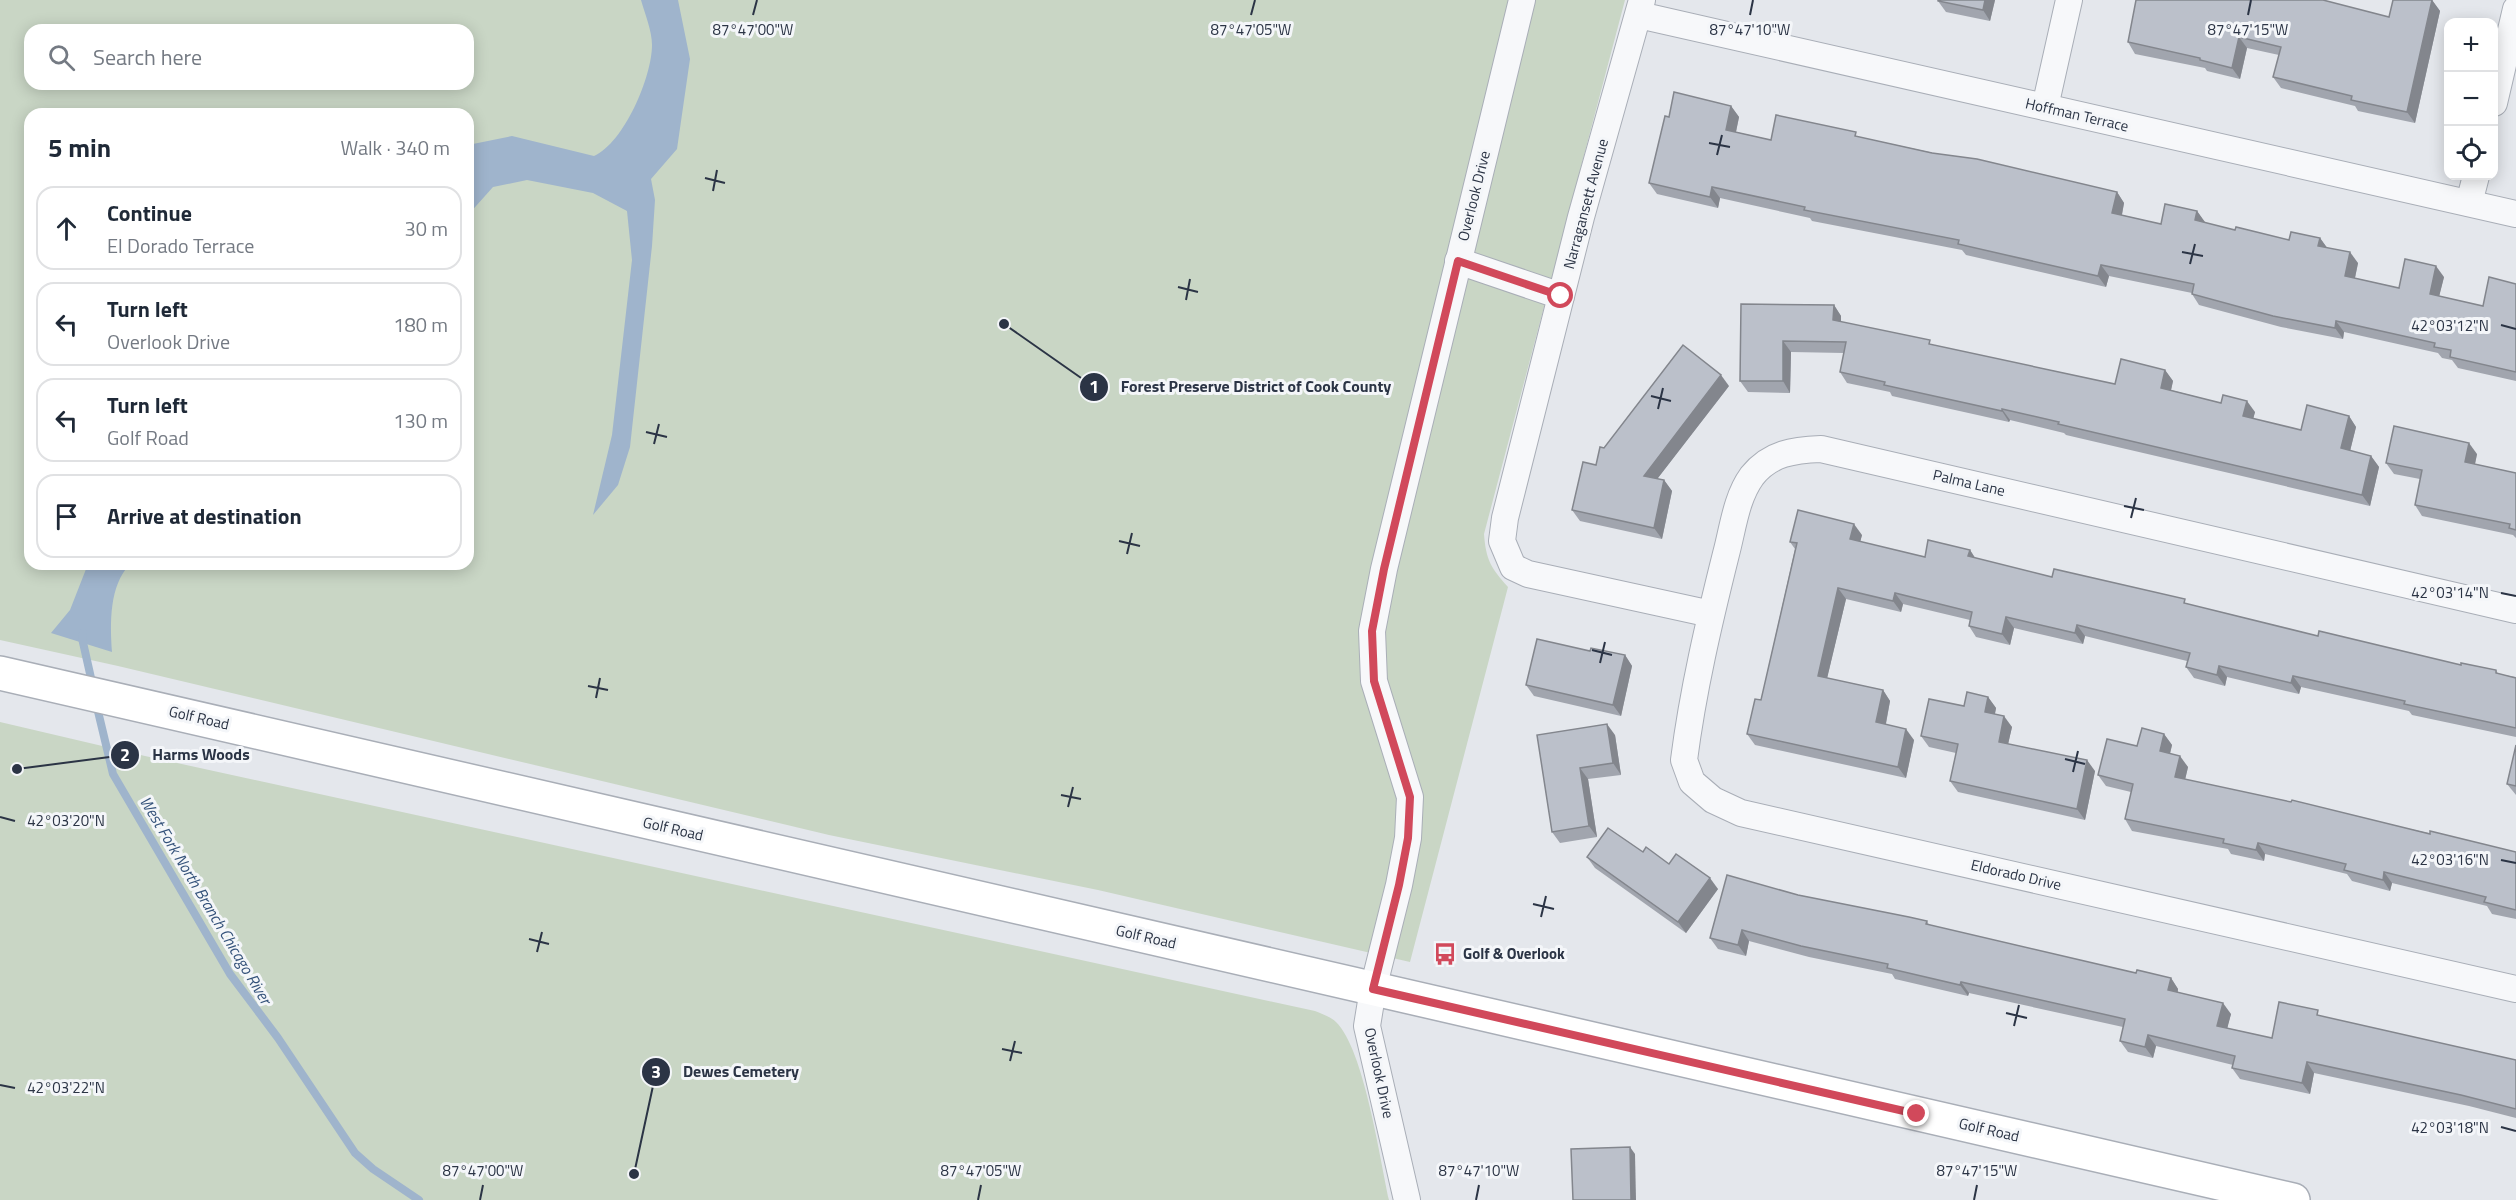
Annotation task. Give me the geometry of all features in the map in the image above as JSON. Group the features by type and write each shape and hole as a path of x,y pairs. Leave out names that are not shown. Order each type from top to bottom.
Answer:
{"main road":[{"name":"Golf Road","path":"0,673 2293,1200"}],"street":[{"name":"Overlook Drive","path":"1407,1200 1367,1026 1373,989 1399,885 1408,838 1410,797 1374,681 1372,631 1384,569 1522,0"},
{"path":"2045,107 2069,0"},
{"name":"Hoffman Terrace","path":"1640,7 2045,107 2516,214"},
{"name":"Narragansett Avenue","path":"1640,7 1561,296 1505,518 1502,541 1513,567 1528,574 1711,614"},
{"path":"2498,83 2516,9"},
{"path":"2469,203 2475,180"},
{"path":"1458,261 1561,296"},
{"name":"Palma Lane","path":"1711,614 1740,499 1752,476 1772,458 1792,450 1821,449 2516,610"},
{"name":"Eldorado Drive","path":"1711,614 1684,760 1692,782 1713,800 1741,813 2516,988"}],"green space":[{"path":"0,0 1625,0 1484,534 1490,563 1508,587 1410,962 1098,890 829,835 0,640"},
{"path":"0,722 145,756 1315,1011 1336,1022 1355,1055 1370,1106 1389,1200 0,1200"}],"water":[{"path":"641,0 678,0 690,59 677,149 651,179 655,200 652,246 630,447 618,485 593,515 612,435 632,260 627,211 593,193 527,180 493,187 474,208 474,144 512,136 594,156 605,149 626,124 642,91 651,58 650,28"},
{"path":"86,570 125,570 118,583 112,605 112,652 51,633 70,610"}],"building":[{"path":"1938,0 1985,0 1983,10"},
{"path":"2136,0 2323,0 2389,17 2393,0 2432,0 2407,112 2351,100 2352,96 2273,77 2281,47 2239,37 2232,68 2200,60 2200,58 2128,42"},
{"path":"1674,92 1731,106 1726,130 1771,140 1776,115 1856,132 1855,136 1932,153 1977,159 2117,192 2112,213 2161,224 2165,204 2197,211 2195,220 2235,230 2236,227 2289,240 2291,232 2320,238 2318,246 2350,252 2345,276 2399,288 2405,259 2436,266 2430,294 2483,306 2489,277 2516,284 2516,372 2450,357 2451,350 2434,347 2435,343 2336,321 2335,328 2273,316 2192,294 2194,284 2101,265 2098,276 1958,244 1959,240 1804,210 1805,207 1712,187 1710,197 1649,183 1665,116 1669,117"},
{"path":"1741,304 1834,305 1833,320 1930,340 1929,344 2115,384 2121,359 2165,370 2161,388 2221,403 2223,395 2247,401 2243,416 2301,430 2307,405 2349,416 2341,448 2371,456 2362,495 2058,424 2059,422 1884,385 1885,382 1840,372 1846,342 1783,341 1783,381 1740,381"},
{"path":"1683,345 1721,375 1644,476 1664,480 1654,528 1572,510 1583,462 1596,465 1600,447 1604,448"},
{"path":"2394,426 2469,443 2465,462 2516,473 2516,530 2509,528 2510,524 2415,505 2422,470 2386,463"},
{"path":"1798,510 1854,524 1850,539 1925,557 1928,540 1970,550 1968,556 2052,577 2054,569 2185,599 2184,603 2318,636 2319,631 2461,665 2461,663 2496,670 2496,673 2516,678 2516,728 2404,704 2405,701 2293,676 2291,683 2219,666 2217,675 2186,667 2190,653 2077,625 2075,633 2006,617 2002,634 1969,626 1972,612 1895,593 1893,601 1838,588 1818,676 1883,690 1876,722 1906,729 1898,767 1747,734 1755,699 1761,700 1797,543 1790,542"},
{"path":"1537,639 1590,651 1591,648 1625,655 1613,705 1526,685"},
{"path":"1967,692 1988,697 1985,712 2004,716 1999,742 2087,760 2077,809 1950,781 1958,744 1921,736 1929,699 1964,706"},
{"path":"1607,724 1613,763 1580,768 1589,826 1552,832 1537,735"},
{"path":"2142,728 2164,734 2160,751 2180,756 2175,777 2291,802 2292,800 2430,834 2430,831 2516,852 2516,910 2484,902 2486,897 2384,872 2383,880 2344,870 2346,864 2258,843 2256,850 2223,843 2224,839 2125,819 2133,784 2098,775 2107,739 2137,746"},
{"path":"2516,745 2516,786 2507,784"},
{"path":"1608,828 1643,852 1646,847 1669,864 1676,854 1710,878 1678,922 1587,857"},
{"path":"1727,875 1798,895 1927,921 1926,924 2136,973 2137,970 2171,978 2168,990 2223,1003 2217,1026 2272,1038 2279,1002 2318,1010 2317,1015 2516,1060 2516,1109 2307,1062 2302,1083 2232,1068 2235,1056 2148,1035 2145,1047 2120,1041 2125,1019 1961,982 1960,985 1887,968 1888,964 1801,946 1742,930 1738,945 1710,938"},
{"path":"1630,1147 1631,1200 1573,1200 1571,1149"}],"waterway":[{"name":"West Fork North Branch Chicago River","path":"83,633 82,638 93,687"},
{"name":"West Fork North Branch Chicago River","path":"96,703 113,774 230,974 278,1038 355,1153 373,1169 419,1200"}],"place":[{"name":"Forest Preserve District of Cook County","path":"1004,324"},
{"name":"Harms Woods","path":"17,769"},
{"name":"Golf & Overlook","path":"1445,954"},
{"name":"Dewes Cemetery","path":"634,1174"}],"route":[{"path":"1561,296 1458,261 1384,569 1372,631 1374,681 1410,797 1408,838 1399,885 1373,989 1917,1114"}]}
